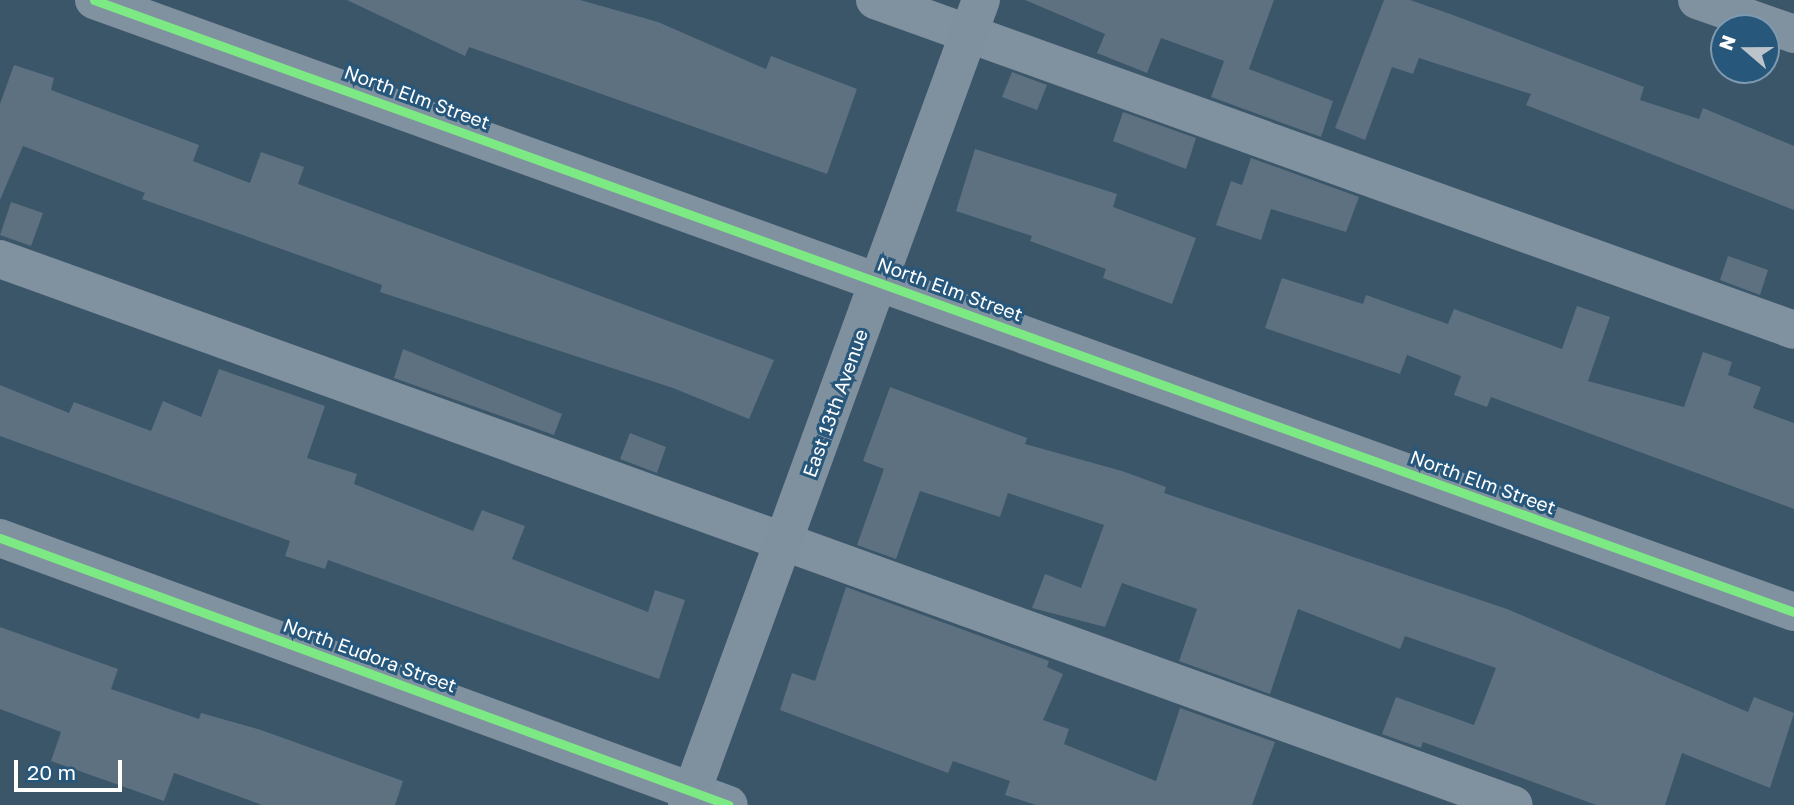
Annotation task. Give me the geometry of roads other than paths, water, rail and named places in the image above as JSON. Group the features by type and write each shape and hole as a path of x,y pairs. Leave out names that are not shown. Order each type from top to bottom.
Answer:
{"main road":[{"name":"East 13th Avenue","path":"689,798 975,17"}],"street":[{"name":"North Elm Street","path":"94,0 1794,612"},
{"path":"875,0 975,17 1794,330"},
{"path":"1697,0 1794,34"},
{"path":"0,259 784,539 1514,805"},
{"name":"North Eudora Street","path":"0,538 689,798 729,805"}]}
